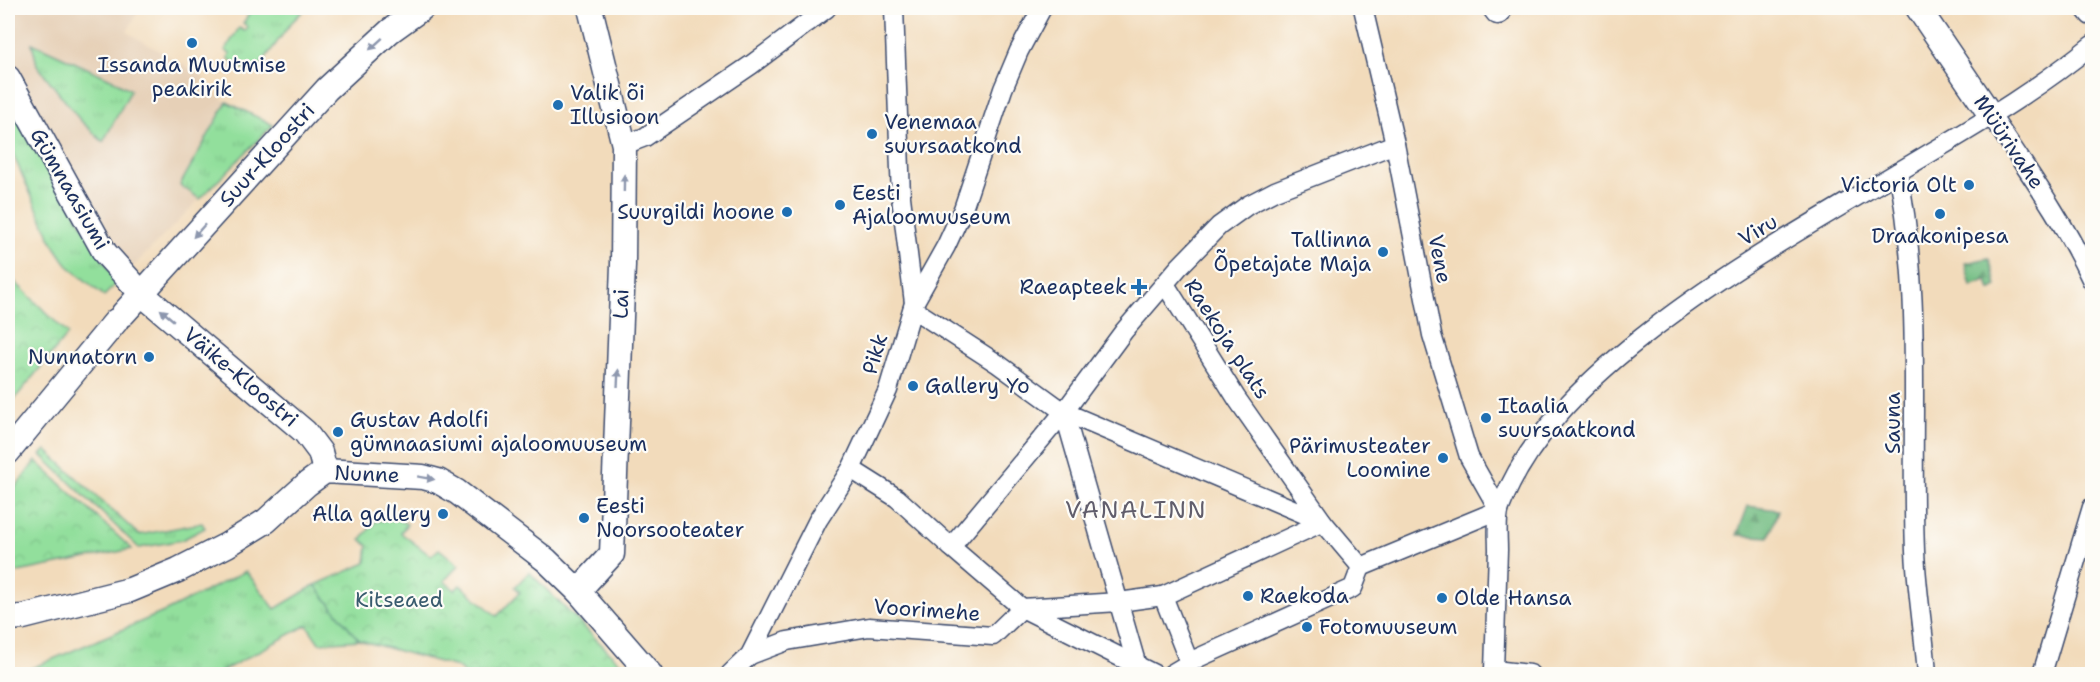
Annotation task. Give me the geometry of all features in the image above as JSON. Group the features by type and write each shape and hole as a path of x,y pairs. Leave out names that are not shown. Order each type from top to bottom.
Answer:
{"street":[{"name":"Suur-Kloostri","path":"8,453 119,318 327,89 390,31 422,8"},
{"name":"Lai","path":"578,591 612,554 623,265 624,145 590,8"},
{"path":"624,145 645,137 751,65 827,8"},
{"name":"Pikk","path":"730,675 750,655 818,520 851,469 888,390 914,306 900,197 894,8"},
{"path":"1042,8 1019,51 1003,89 963,209 914,306 1064,411 1323,522"},
{"name":"Vene","path":"1363,8 1395,144 1432,335 1469,457 1499,510"},
{"name":"Müürivahe","path":"1918,8 2046,197 2076,247 2092,281"},
{"path":"2088,8 2092,13"},
{"name":"Viru","path":"1499,510 1534,445 1568,403 1592,378 1664,320 1710,287 1992,117 2092,45"},
{"name":"Gümnaasiumi","path":"8,78 105,253 142,294"},
{"path":"1165,284 1219,226 1248,206 1275,191 1395,144"},
{"name":"Sauna","path":"1898,172 1909,246 1916,376 1915,551 1927,675"},
{"name":"Raekoja plats","path":"951,547 1064,411 1124,331 1165,284 1237,399 1323,522 1360,567"},
{"name":"Väike-Kloostri","path":"142,294 305,432 320,452 326,471"},
{"path":"1064,411 1140,672"},
{"path":"851,469 897,498 1022,608 1140,672"},
{"name":"Nunne","path":"8,618 23,617 130,590 178,570 227,545 266,521 307,484 326,471 423,477 438,481 457,492 529,546 578,591 650,675"},
{"path":"2042,675 2092,507"},
{"path":"1162,596 1181,670 1353,588 1360,567 1499,510 1492,672 1530,675"},
{"path":"1022,608 1119,602 1162,596 1323,522"},
{"name":"Voorimehe","path":"750,655 787,641 869,627 993,636 1022,608"}],"shaded area":[{"path":"15,8 140,8 127,32 204,77 201,84 227,102 273,125 104,296 68,266 55,249 8,143 8,11"}],"green space":[{"path":"253,8 306,8 291,23 254,74 232,63 228,58 230,54 225,50 239,28 245,31 248,27 243,23"},
{"path":"32,43 131,90 103,142 80,120 37,65"},
{"path":"8,99 117,283 104,296 68,266 52,242 8,143"},
{"path":"227,102 273,125 200,199 180,185"},
{"path":"1989,258 1997,286 1990,290 1987,280 1971,286 1965,263"},
{"path":"8,275 68,334 8,407"},
{"path":"46,450 139,535 202,523 205,528 182,540 139,548 41,455"},
{"path":"36,461 132,549 8,574 8,496"},
{"path":"1748,506 1778,510 1769,537 1737,535"},
{"name":"Kitseaed","path":"397,519 407,524 401,533 431,556 439,549 459,565 444,581 455,590 460,585 497,616 520,592 515,587 529,572 631,674 465,674 457,667 359,640 315,585 366,563 368,546 361,539 376,521"},
{"path":"246,571 275,609 315,585 359,640 319,643 307,625 217,674 25,674 27,670 166,611"}],"place":[{"name":"Issanda Muutmise peakirik","path":"192,43"},
{"name":"Valik õi Illusioon","path":"558,105"},
{"name":"Venemaa suursaatkond","path":"872,134"},
{"name":"Victoria Olt","path":"1969,185"},
{"name":"Eesti Ajaloomuuseum","path":"840,205"},
{"name":"Suurgildi hoone","path":"787,212"},
{"name":"Draakonipesa","path":"1940,214"},
{"name":"Tallinna Õpetajate Maja","path":"1383,252"},
{"name":"Raeapteek","path":"1139,287"},
{"name":"Nunnatorn","path":"149,357"},
{"name":"Gallery Yo","path":"913,386"},
{"name":"Itaalia suursaatkond","path":"1486,418"},
{"name":"Gustav Adolfi gümnaasiumi ajaloomuuseum","path":"338,432"},
{"name":"Pärimusteater Loomine","path":"1443,458"},
{"name":"Alla gallery","path":"443,514"},
{"name":"Eesti Noorsooteater","path":"584,518"},
{"name":"Raekoda","path":"1248,596"},
{"name":"Olde Hansa","path":"1442,598"},
{"name":"Fotomuuseum","path":"1307,627"}],"district":[{"name":"VANALINN","path":"1136,510"}]}
